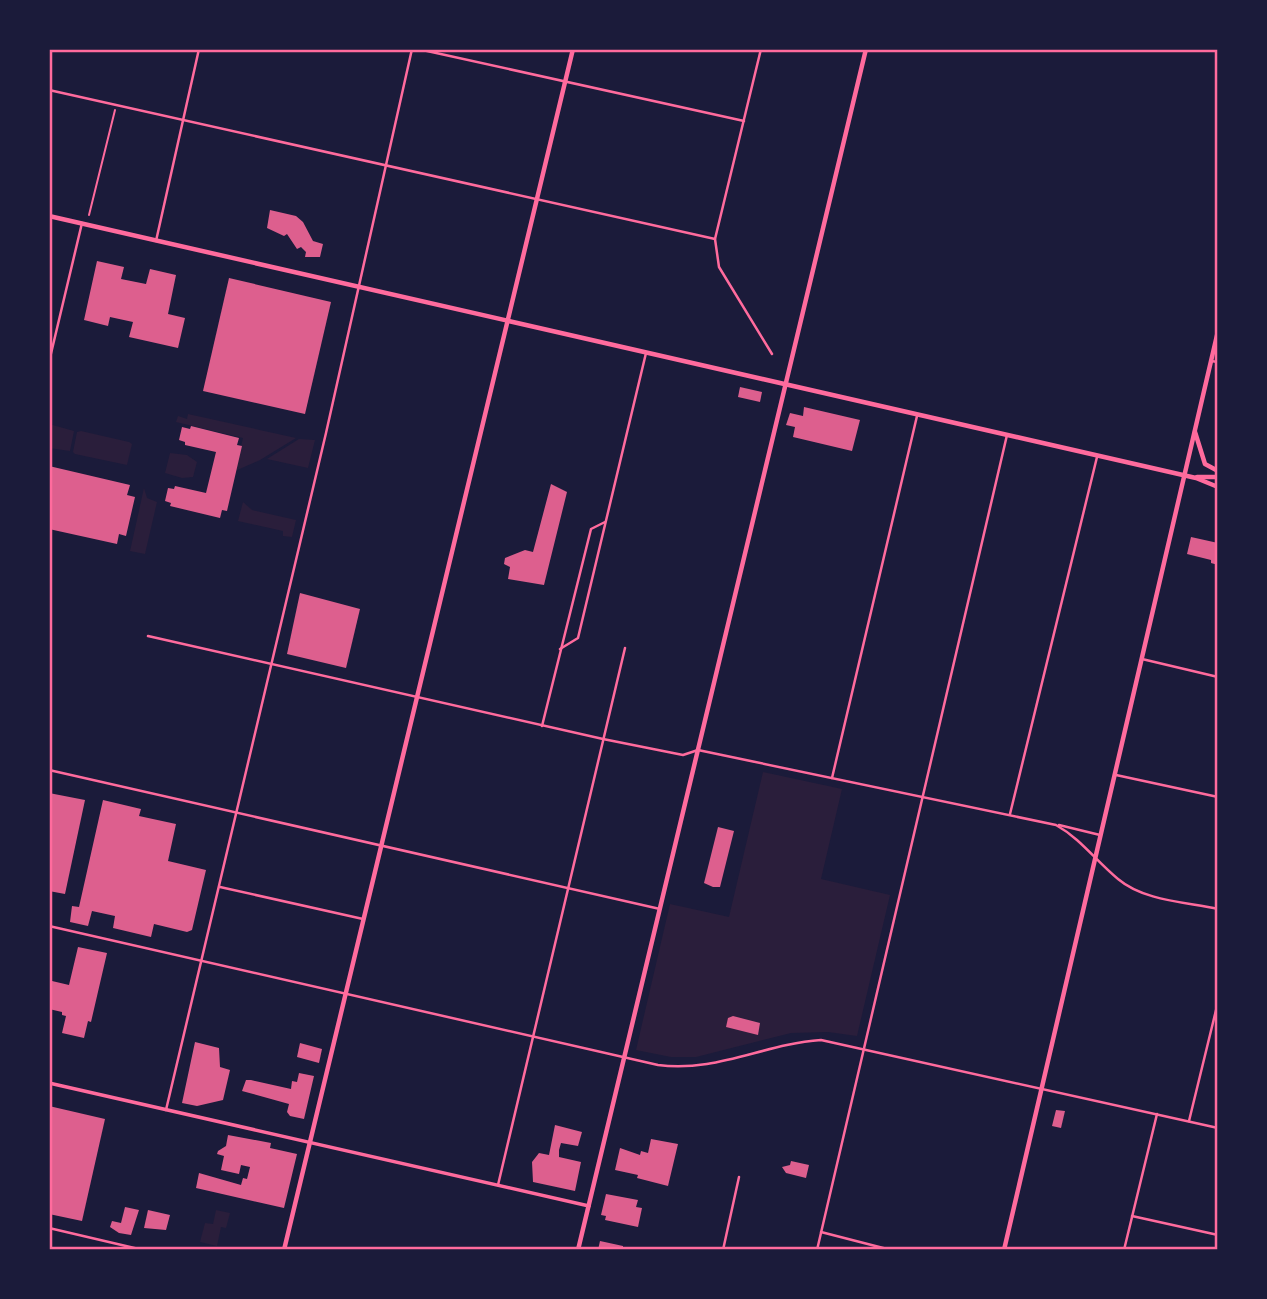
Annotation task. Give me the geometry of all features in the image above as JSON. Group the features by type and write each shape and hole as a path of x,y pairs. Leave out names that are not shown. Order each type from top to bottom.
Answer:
{"main road":[{"path":"284,1250 572,49"},
{"path":"578,1250 866,49"},
{"path":"49,216 918,413 1185,475 1218,487"},
{"path":"1004,1250 1218,331"},
{"path":"1195,431 1205,464 1218,471"},
{"path":"1196,478 1218,477"}],"street":[{"path":"156,241 199,49"},
{"path":"166,1110 238,812 412,49"},
{"path":"418,49 744,121"},
{"path":"761,49 715,239 719,267 772,354"},
{"path":"49,90 715,239"},
{"path":"49,362 82,223"},
{"path":"560,649 578,638 647,351"},
{"path":"1211,361 1218,362"},
{"path":"832,778 918,413"},
{"path":"817,1250 1007,434"},
{"path":"1010,814 1098,455"},
{"path":"542,726 591,529 605,522"},
{"path":"148,636 603,739 683,755 698,750 1101,835"},
{"path":"498,1185 625,648"},
{"path":"1142,660 1218,677"},
{"path":"49,769 660,909"},
{"path":"1116,775 1218,797"},
{"path":"1056,825 1071,834 1119,880 1139,892 1218,909"},
{"path":"220,887 363,919"},
{"path":"49,933 50,927 624,1058 685,1069 790,1042 821,1040 1218,1128"},
{"path":"1189,1121 1218,1002"},
{"path":"49,1083 589,1206"},
{"path":"1124,1250 1157,1113"},
{"path":"723,1250 739,1177"},
{"path":"1132,1216 1218,1235"},
{"path":"49,1228 143,1250"},
{"path":"821,1232 891,1250"}],"path":[{"path":"89,215 116,105"}],"shaded area":[{"path":"188,414 296,438 260,460 235,471 243,438 176,422 178,416 187,419"},
{"path":"49,424 74,431 70,451 49,448"},
{"path":"77,432 132,444 127,465 75,454 73,452"},
{"path":"299,439 315,440 308,468 267,459"},
{"path":"170,453 187,455 197,462 193,477 182,478 165,473"},
{"path":"144,488 147,498 157,502 145,554 130,551"},
{"path":"243,502 252,510 296,520 292,537 283,536 283,531 238,521"},
{"path":"763,772 842,789 821,879 890,895 857,1036 828,1032 791,1033 696,1057 671,1057 636,1050 670,904 729,917"},
{"path":"216,1210 230,1213 226,1228 221,1227 217,1246 200,1242 205,1223 213,1224"}],"building":[{"path":"270,210 296,216 303,222 313,241 323,244 320,257 305,257 306,252 301,247 297,249 287,234 284,236 267,228"},
{"path":"97,261 124,267 121,279 146,284 150,269 176,275 168,314 185,318 178,348 129,337 133,322 110,317 108,326 84,320"},
{"path":"229,278 331,302 305,414 203,391"},
{"path":"740,387 762,392 760,402 738,397"},
{"path":"804,407 860,420 852,451 793,437 795,427 786,425 790,413 803,416"},
{"path":"191,426 239,438 237,445 242,446 227,511 222,510 220,518 170,506 171,503 165,501 168,488 174,489 175,486 206,493 216,452 185,445 185,442 179,440 182,427 190,429"},
{"path":"49,466 130,485 127,495 135,497 126,536 119,534 117,544 49,529"},
{"path":"551,484 567,492 544,585 508,579 510,567 504,564 505,558 525,550 533,552"},
{"path":"1191,537 1218,543 1218,565 1211,563 1211,560 1187,554"},
{"path":"300,593 360,609 346,668 287,654"},
{"path":"49,793 85,800 65,894 49,891"},
{"path":"103,800 141,809 139,816 176,824 168,861 206,870 192,930 187,932 154,924 151,937 113,928 115,916 92,911 88,926 70,922 72,906 79,907"},
{"path":"718,827 734,831 720,887 713,887 704,883"},
{"path":"78,947 107,953 91,1022 88,1021 84,1038 62,1033 66,1016 62,1015 62,1012 49,1009 52,981 69,985"},
{"path":"733,1016 760,1023 758,1035 726,1027 728,1018"},
{"path":"195,1042 219,1048 220,1067 230,1070 223,1100 197,1106 182,1103"},
{"path":"300,1043 322,1049 319,1063 297,1057"},
{"path":"299,1073 314,1076 304,1119 290,1116 287,1112 289,1104 242,1091 246,1080 291,1089 292,1081 297,1082"},
{"path":"49,1106 105,1119 82,1221 49,1214"},
{"path":"1056,1110 1065,1111 1061,1128 1052,1126"},
{"path":"555,1125 582,1132 578,1146 561,1143 559,1150 559,1157 581,1162 575,1191 533,1182 532,1162 539,1153 549,1155"},
{"path":"228,1135 271,1143 270,1148 297,1154 284,1208 196,1188 199,1173 241,1185 243,1178 247,1179 250,1167 241,1165 239,1174 221,1170 224,1156 217,1154 226,1146"},
{"path":"651,1139 678,1144 668,1186 615,1170 620,1148 640,1155 641,1151 648,1153"},
{"path":"791,1161 809,1165 806,1178 786,1173 782,1167 790,1165"},
{"path":"606,1194 638,1200 636,1207 642,1208 638,1227 605,1220 606,1216 601,1215"},
{"path":"125,1207 139,1210 131,1235 119,1233 110,1227 112,1221 121,1223"},
{"path":"148,1210 170,1215 166,1230 144,1228"},
{"path":"600,1241 623,1246 623,1250 598,1250"}]}
